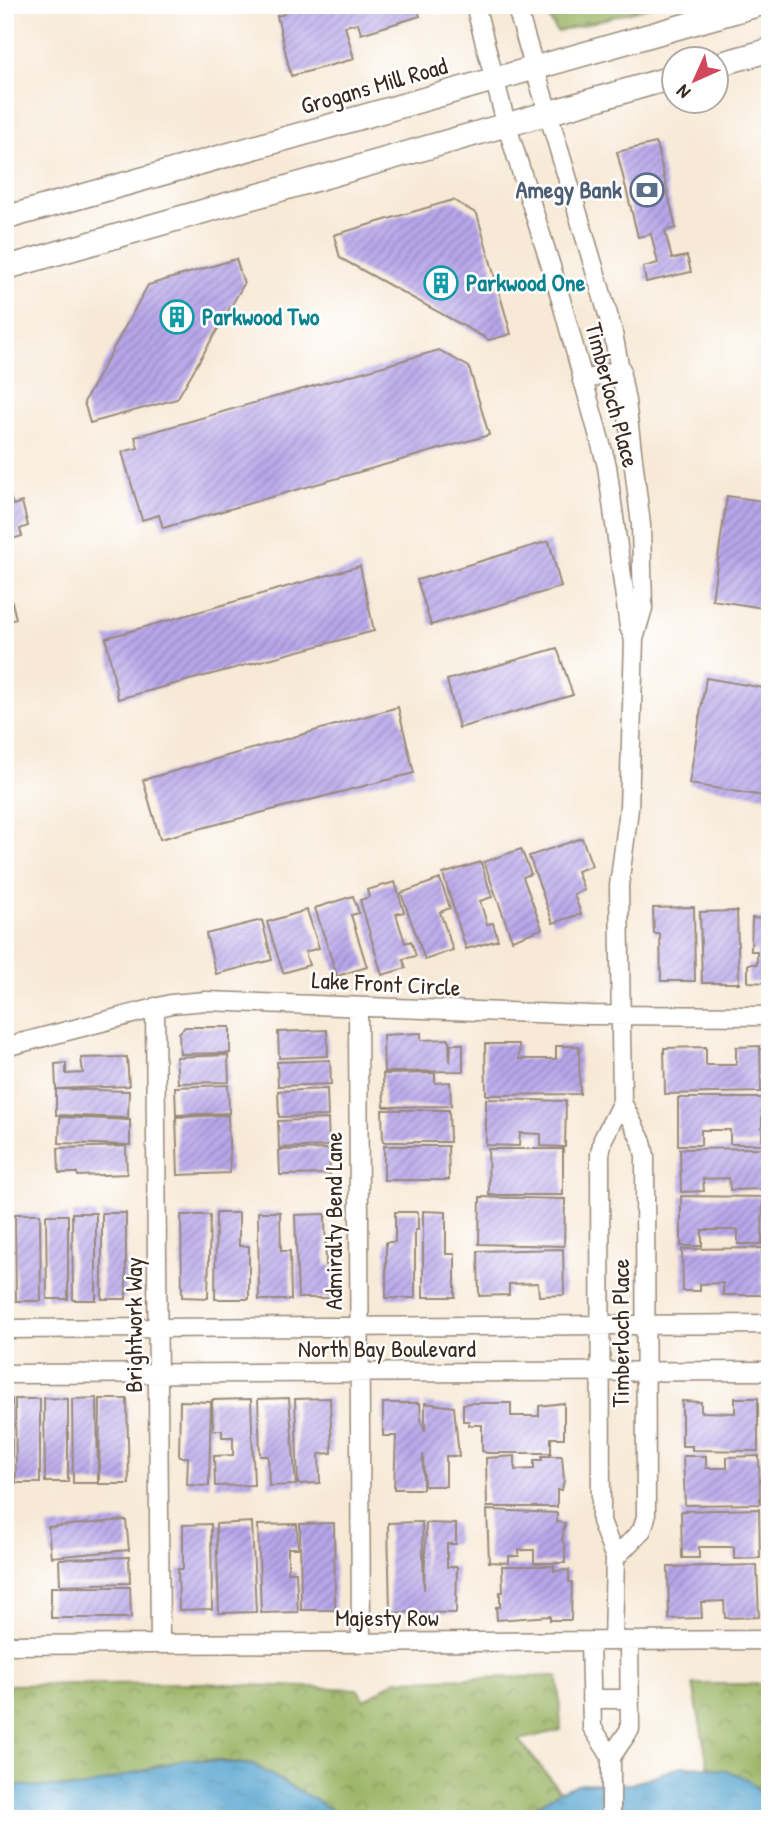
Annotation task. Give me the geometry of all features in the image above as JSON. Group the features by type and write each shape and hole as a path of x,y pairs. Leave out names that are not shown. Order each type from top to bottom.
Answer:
{"main road":[{"name":"Grogans Mill Road","path":"5,218 757,5"},
{"path":"730,61 770,50"},
{"path":"5,268 660,81"}],"street":[{"name":"Timberloch Place","path":"475,5 506,123 558,289 605,458 629,627 634,639"},
{"name":"Timberloch Place","path":"516,5 594,262 621,369 641,525 642,619 634,639 629,809 619,877 623,1016 622,1102 600,1149 601,1521 615,1558 621,1641 630,1699 629,1732 611,1756"},
{"path":"582,381 621,369"},
{"path":"605,458 631,443"},
{"path":"605,458 634,462"},
{"name":"Lake Front Circle","path":"5,1047 155,1007 180,1003 254,1001 358,1008 623,1016 770,1016"},
{"name":"Brightwork Way","path":"155,1007 160,1642"},
{"name":"Admiralty Bend Lane","path":"358,1008 361,1643"},
{"name":"Timberloch Place","path":"615,1558 646,1522 645,1156 642,1142 622,1102"},
{"name":"North Bay Boulevard","path":"5,1329 770,1324"},
{"name":"North Bay Boulevard","path":"5,1374 770,1371"},
{"name":"Majesty Row","path":"5,1645 770,1640"},
{"path":"590,1641 593,1732 611,1756 611,1819"},
{"path":"591,1699 630,1699"}],"green space":[{"path":"541,5 656,5 557,32"},
{"path":"558,1676 561,1730 519,1740 560,1791 518,1819 348,1819 254,1765 206,1759 158,1765 135,1775 81,1788 5,1785 5,1685 198,1683 357,1689 365,1700 396,1680"},
{"path":"693,1684 770,1684 770,1801 765,1800 753,1784 708,1766"}],"water":[{"path":"185,1759 254,1765 348,1819 5,1819 5,1785 81,1788"},
{"path":"682,1766 739,1775 770,1801 770,1819 518,1819 560,1791 581,1783 631,1784"}],"building":[{"path":"282,5 416,5 420,16 361,34 358,23 345,26 354,59 291,76 277,16 284,14"},
{"name":"Amegy Bank","path":"656,143 676,228 665,231 672,259 687,256 691,272 646,282 643,267 658,263 651,234 638,237 617,152"},
{"name":"Parkwood One","path":"453,200 477,214 511,334 489,340 340,258 334,235"},
{"name":"Parkwood Two","path":"236,259 244,284 177,399 90,423 84,402 148,285"},
{"path":"439,350 469,367 489,435 163,528 159,515 142,520 122,452 138,448 135,437"},
{"path":"10,496 13,505 22,502 28,526 20,529 22,536 5,541 5,497"},
{"path":"727,496 770,502 770,609 712,600"},
{"path":"549,541 561,587 431,625 417,580"},
{"path":"360,566 374,631 118,699 106,638"},
{"path":"12,602 16,619 5,622 5,603"},
{"path":"557,648 573,695 459,728 447,680"},
{"path":"706,678 770,689 770,797 689,784"},
{"path":"398,707 414,773 160,839 143,780"},
{"path":"582,838 592,866 577,871 584,890 574,894 581,914 553,923 529,856"},
{"path":"521,849 531,874 523,877 542,929 512,940 484,862"},
{"path":"481,862 492,897 480,901 487,924 493,923 498,940 466,949 443,874"},
{"path":"440,879 450,908 440,912 453,950 425,960 401,893"},
{"path":"395,882 404,912 396,914 405,943 411,941 416,956 403,959 406,968 382,975 360,900 369,897 367,890"},
{"path":"353,896 359,913 351,915 367,967 337,976 315,908"},
{"path":"694,907 695,981 661,981 660,934 654,934 653,908"},
{"path":"307,910 319,948 305,952 309,965 283,973 267,922"},
{"path":"737,911 739,983 702,983 700,912"},
{"path":"752,918 770,919 770,983 748,982 748,964 757,964 757,951 751,951"},
{"path":"262,920 272,960 216,974 206,934"},
{"path":"185,1027 230,1027 230,1053 180,1054 179,1033"},
{"path":"327,1030 328,1056 279,1058 278,1032"},
{"path":"421,1033 421,1040 449,1039 450,1063 451,1044 463,1044 463,1071 384,1072 383,1035"},
{"path":"485,1044 519,1044 519,1059 556,1059 556,1046 579,1046 580,1094 486,1095"},
{"path":"760,1046 761,1092 665,1094 664,1048 706,1047 706,1065 736,1065 736,1047"},
{"path":"228,1055 229,1082 178,1083 176,1057"},
{"path":"127,1057 129,1086 56,1089 55,1064 66,1063 66,1074 83,1073 81,1058"},
{"path":"330,1060 331,1084 278,1086 277,1062"},
{"path":"435,1073 435,1083 450,1082 451,1106 384,1107 383,1074"},
{"path":"228,1085 229,1113 176,1115 175,1087"},
{"path":"56,1089 129,1091 128,1118 56,1115"},
{"path":"327,1089 328,1116 279,1117 278,1091"},
{"path":"678,1098 762,1098 762,1144 730,1144 730,1130 701,1130 701,1145 678,1145"},
{"path":"486,1099 566,1101 565,1147 541,1146 541,1134 520,1133 519,1146 486,1145"},
{"path":"382,1110 449,1110 450,1142 383,1142"},
{"path":"228,1115 230,1173 178,1175 176,1117"},
{"path":"60,1117 130,1120 130,1145 59,1143"},
{"path":"328,1119 329,1146 279,1148 278,1121"},
{"path":"126,1146 127,1174 78,1176 77,1173 59,1173 58,1148"},
{"path":"384,1146 448,1146 449,1180 384,1180"},
{"path":"761,1148 763,1189 730,1190 729,1178 703,1179 704,1191 681,1192 680,1149"},
{"path":"329,1149 330,1174 280,1175 279,1150"},
{"path":"488,1149 563,1149 563,1195 489,1195"},
{"path":"681,1196 763,1197 762,1244 738,1244 738,1230 702,1230 702,1246 681,1246"},
{"path":"480,1197 565,1199 564,1246 479,1244"},
{"path":"423,1211 446,1212 446,1254 455,1254 455,1297 423,1297"},
{"path":"258,1212 280,1212 281,1251 290,1251 291,1300 259,1300"},
{"path":"395,1212 418,1212 418,1230 415,1230 415,1298 386,1298 386,1242 395,1242"},
{"path":"72,1213 96,1213 96,1300 73,1300"},
{"path":"102,1213 126,1213 126,1299 102,1299"},
{"path":"216,1213 239,1213 239,1246 249,1246 249,1299 215,1299"},
{"path":"15,1214 40,1214 41,1301 16,1301"},
{"path":"325,1214 326,1266 332,1265 332,1298 298,1298 295,1215"},
{"path":"5,1215 11,1215 11,1300 5,1300"},
{"path":"46,1215 68,1215 68,1299 47,1299"},
{"path":"181,1215 210,1215 208,1298 182,1297"},
{"path":"762,1248 763,1295 723,1295 723,1283 700,1284 700,1291 683,1291 682,1249"},
{"path":"563,1249 564,1295 539,1296 538,1283 509,1284 509,1295 479,1296 478,1251"},
{"path":"44,1398 68,1399 68,1482 45,1482"},
{"path":"97,1398 98,1483 73,1483 72,1399"},
{"path":"289,1398 296,1485 269,1486 268,1456 260,1456 258,1399"},
{"path":"330,1398 332,1453 319,1454 320,1483 298,1484 295,1399"},
{"path":"735,1398 758,1398 758,1451 692,1450 692,1446 682,1446 682,1401 701,1402 701,1412 735,1413"},
{"path":"5,1399 12,1399 12,1485 5,1485"},
{"path":"15,1399 40,1399 40,1483 16,1483"},
{"path":"100,1399 127,1399 129,1484 99,1484"},
{"path":"251,1399 254,1485 215,1486 214,1456 233,1455 233,1437 222,1437 222,1430 213,1430 212,1400"},
{"path":"180,1401 211,1402 209,1486 187,1485 188,1457 179,1457"},
{"path":"383,1403 420,1403 421,1421 425,1431 425,1403 454,1407 459,1456 446,1456 446,1486 424,1486 423,1454 423,1489 394,1489 396,1436 383,1436"},
{"path":"511,1403 511,1416 539,1416 539,1406 564,1403 564,1438 551,1438 551,1453 487,1453 482,1451 482,1425 469,1425 469,1421 463,1421 463,1404"},
{"path":"515,1456 515,1470 534,1469 534,1460 542,1460 542,1456 562,1456 564,1480 562,1490 557,1490 557,1507 487,1507 486,1458"},
{"path":"683,1456 706,1456 706,1468 727,1468 727,1457 759,1456 760,1504 685,1505"},
{"path":"759,1509 760,1558 734,1559 734,1547 699,1547 699,1558 682,1558 681,1511"},
{"path":"487,1510 557,1513 557,1522 565,1523 562,1540 565,1546 565,1563 534,1563 534,1550 519,1550 519,1556 509,1556 509,1563 489,1562"},
{"path":"126,1520 129,1550 51,1557 48,1527"},
{"path":"252,1522 256,1612 219,1613 216,1524"},
{"path":"422,1522 424,1590 426,1523 456,1524 456,1544 447,1544 447,1567 457,1567 456,1613 390,1612 388,1523"},
{"path":"334,1523 335,1610 301,1610 300,1524"},
{"path":"211,1524 212,1609 179,1610 178,1569 183,1569 183,1525"},
{"path":"297,1524 298,1548 288,1548 288,1572 296,1572 298,1612 261,1613 258,1525"},
{"path":"129,1557 130,1583 60,1585 59,1559"},
{"path":"757,1565 759,1617 725,1618 724,1601 701,1602 702,1618 669,1619 668,1567"},
{"path":"502,1566 554,1566 554,1571 569,1570 569,1582 572,1582 571,1620 550,1620 550,1616 497,1620 496,1607 500,1607 500,1592 503,1592"},
{"path":"51,1587 130,1587 131,1618 51,1618"}],"place":[{"name":"Amegy Bank","path":"647,190"},
{"name":"Parkwood One","path":"441,283"},
{"name":"Parkwood Two","path":"177,317"}]}
